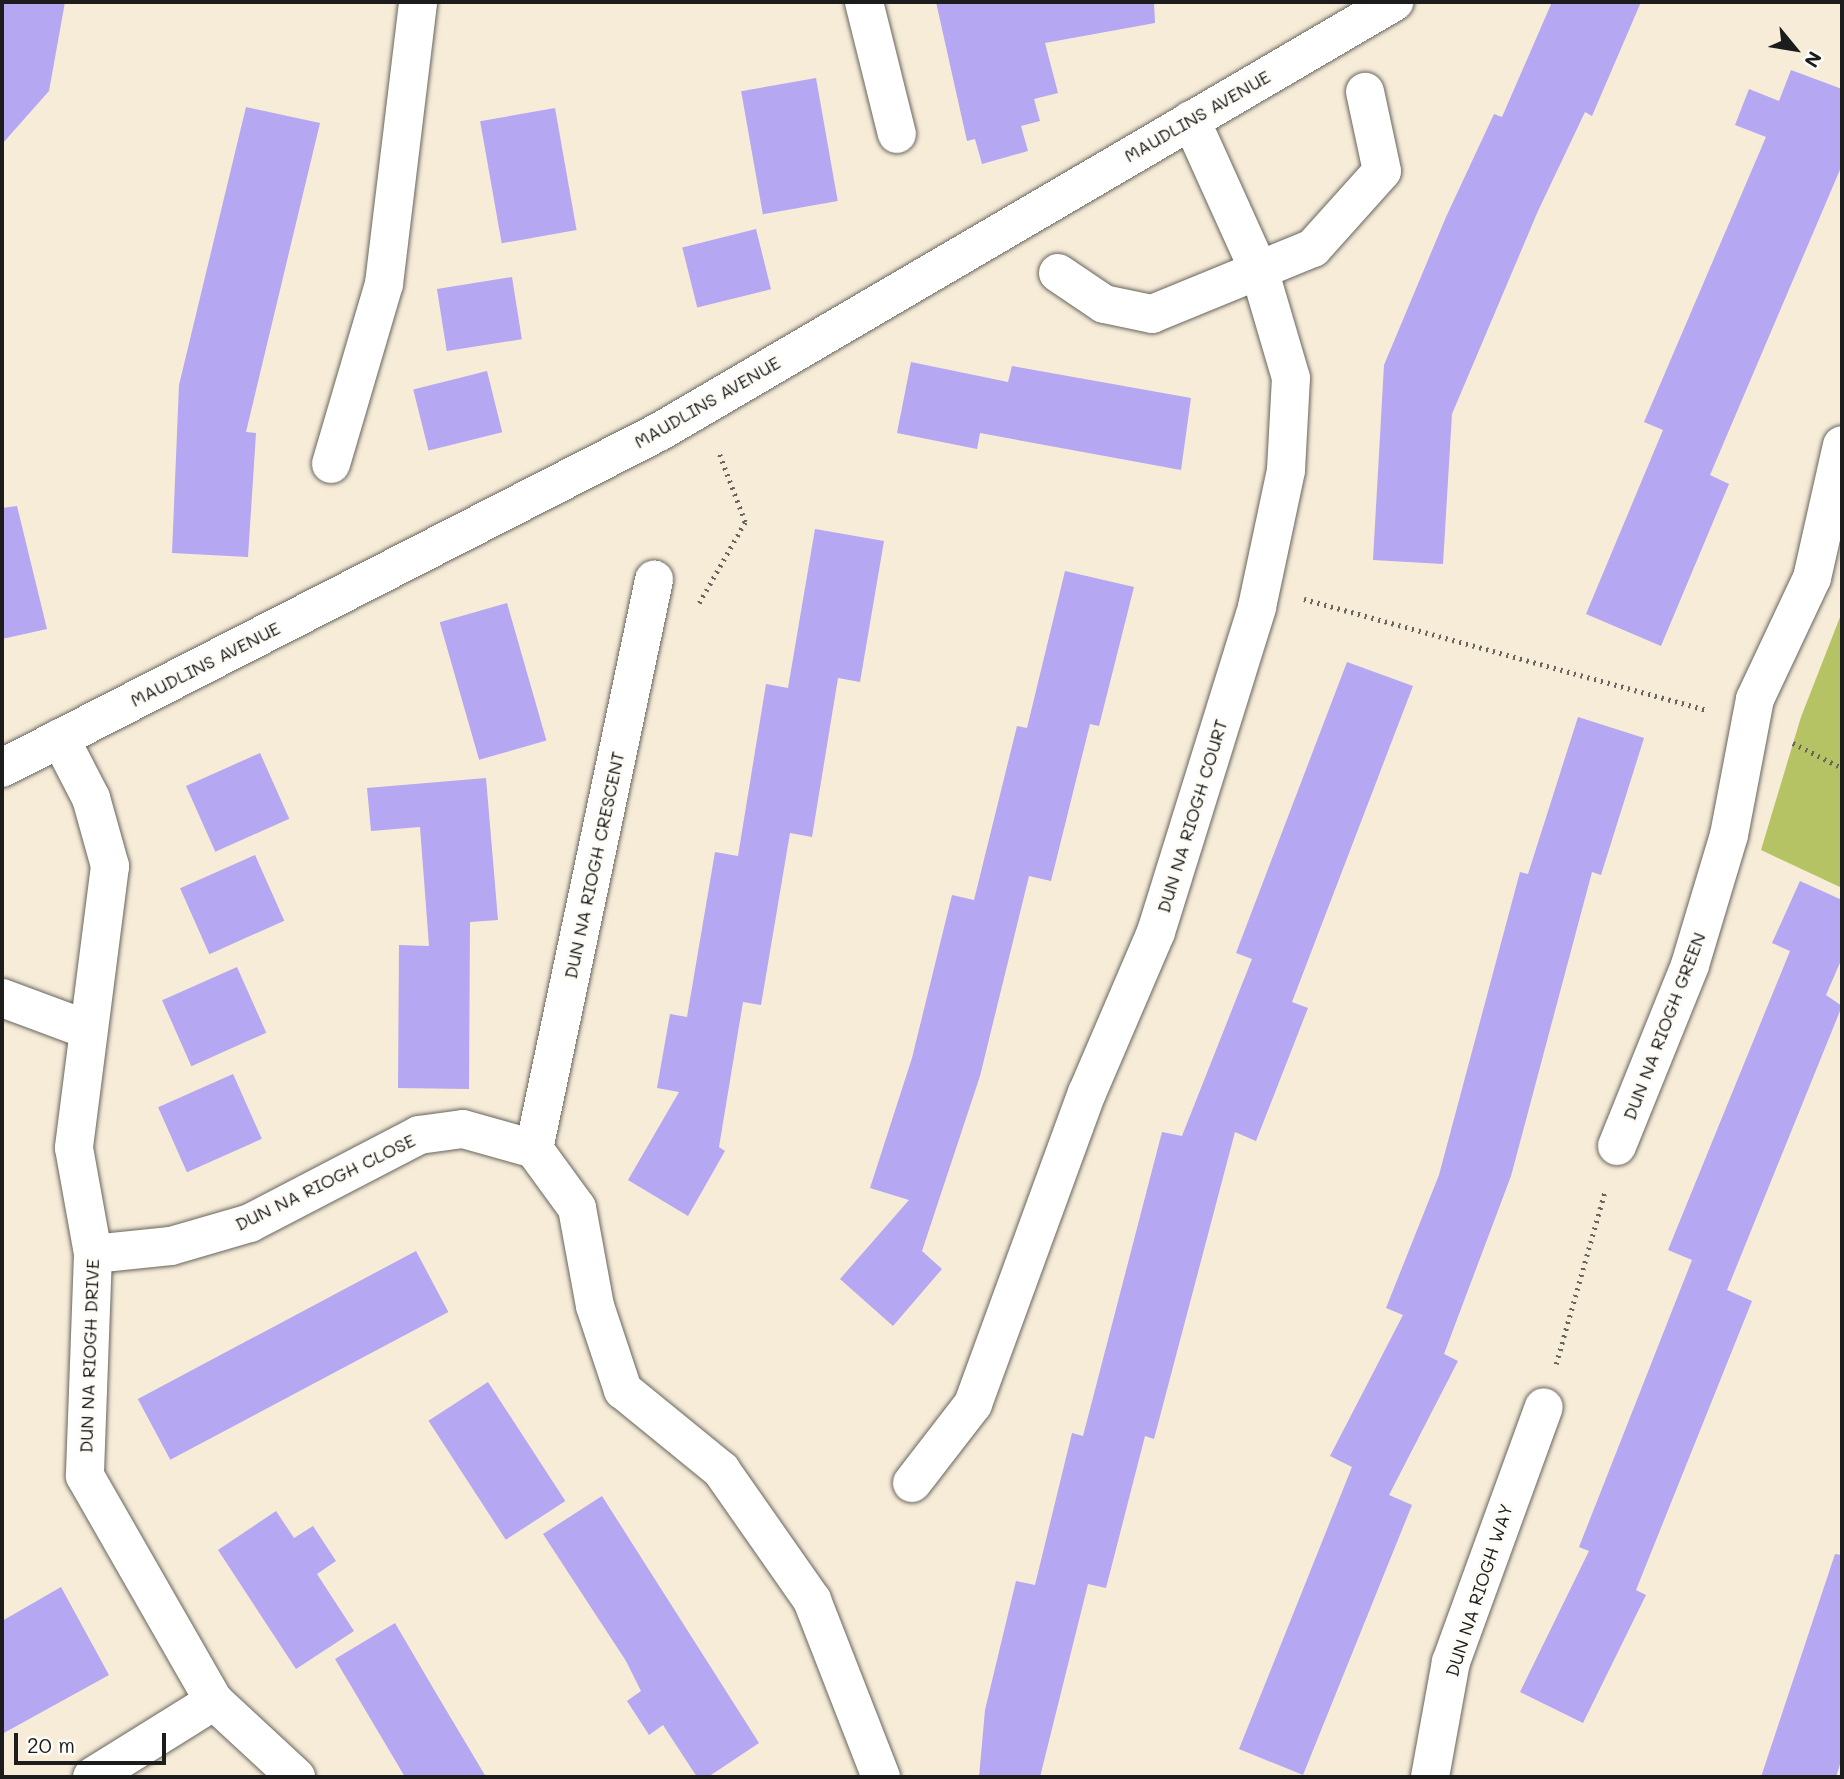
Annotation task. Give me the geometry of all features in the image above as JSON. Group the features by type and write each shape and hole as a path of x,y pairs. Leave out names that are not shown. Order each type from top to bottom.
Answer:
{"street":[{"path":"331,464 384,284 418,2"},
{"path":"864,2 897,134"},
{"name":"MAUDLINS AVENUE","path":"2,768 659,432 1394,2"},
{"path":"1058,273 1104,304 1152,314 1260,273 1313,248 1382,171 1365,92"},
{"name":"DUN NA RIOGH COURT","path":"912,1483 972,1404 1087,1093 1156,932 1261,587 1286,470 1291,378 1260,273 1191,120"},
{"name":"DUN NA RIOGH GREEN","path":"1617,1146 1690,965 1729,835 1755,699 1811,578 1841,457"},
{"name":"DUN NA RIOGH CRESCENT","path":"534,1149 654,580"},
{"name":"DUN NA RIOGH DRIVE","path":"60,738 91,799 110,866 86,1029 74,1148 93,1254 85,1476 214,1701 296,1777"},
{"path":"2,998 86,1029"},
{"name":"DUN NA RIOGH CLOSE","path":"93,1254 171,1246 250,1223 419,1135 463,1129 534,1149"},
{"path":"534,1149 577,1208 595,1306 623,1390 721,1471 812,1600 881,1777"},
{"name":"DUN NA RIOGH WAY","path":"1430,1777 1451,1662 1544,1407"},
{"path":"92,1777 214,1701"}],"path":[{"path":"697,607 745,522 717,449"},
{"path":"1261,587 1750,722 1842,768"},
{"path":"1544,1407 1617,1146"}],"green space":[{"path":"1842,612 1842,888 1761,850 1801,717"}],"building":[{"path":"2,2 65,2 49,91 2,144"},
{"path":"936,2 1154,2 1155,23 1045,43 1058,93 1034,99 1040,121 1021,126 1028,151 982,164 975,139 967,141"},
{"path":"1552,2 1641,2 1592,116 1585,112 1538,211 1452,414 1443,564 1373,560 1384,365 1446,217 1494,114 1502,117"},
{"path":"1791,70 1842,89 1842,165 1710,475 1729,484 1661,646 1586,614 1663,430 1644,422 1766,137 1735,125 1749,89 1779,101"},
{"path":"816,78 838,201 763,214 741,91"},
{"path":"246,107 320,123 246,432 256,433 248,557 172,553 179,385"},
{"path":"555,108 577,230 502,243 480,121"},
{"path":"756,229 771,289 697,308 682,247"},
{"path":"512,277 522,339 447,351 437,289"},
{"path":"911,362 1008,382 1012,366 1191,398 1181,470 980,433 977,449 897,433"},
{"path":"487,371 502,432 428,451 413,389"},
{"path":"17,506 47,629 2,639 2,508"},
{"path":"815,529 884,541 860,682 838,678 812,837 790,833 761,1005 743,1002 719,1147 725,1151 688,1216 628,1180 679,1092 657,1088 670,1014 687,1017 715,852 738,856 766,684 788,688"},
{"path":"1065,571 1134,587 1099,726 1090,724 1051,881 1029,876 980,1076 922,1251 942,1269 893,1326 840,1279 909,1200 870,1188 912,1058 952,895 974,900 1017,726 1027,728"},
{"path":"507,603 546,740 479,760 440,622"},
{"path":"1347,662 1413,686 1292,1002 1308,1008 1256,1141 1235,1132 1154,1439 1145,1436 1106,1588 1088,1584 1040,1777 979,1777 985,1710 1016,1581 1035,1585 1072,1433 1083,1436 1162,1132 1182,1136 1252,959 1236,953"},
{"path":"1578,717 1644,738 1601,875 1592,872 1511,1176 1444,1354 1458,1361 1389,1495 1412,1505 1303,1775 1239,1749 1352,1467 1330,1456 1403,1315 1386,1308 1439,1175 1520,872 1528,874"},
{"path":"260,753 289,819 215,852 186,786"},
{"path":"486,778 498,920 470,922 469,1089 398,1088 399,945 429,946 420,827 371,831 367,788"},
{"path":"255,855 284,921 209,954 180,888"},
{"path":"1800,881 1842,900 1842,958 1826,995 1842,1006 1727,1290 1752,1301 1636,1590 1646,1595 1583,1723 1520,1692 1589,1551 1579,1547 1692,1260 1668,1250 1790,951 1772,943"},
{"path":"237,967 266,1033 191,1066 162,1000"},
{"path":"233,1074 262,1139 187,1172 158,1107"},
{"path":"416,1251 448,1312 170,1460 138,1399"},
{"path":"488,1382 565,1501 506,1540 428,1421"},
{"path":"602,1496 759,1743 708,1777 697,1777 663,1725 649,1735 627,1701 641,1691 626,1661 543,1534"},
{"path":"276,1511 294,1538 313,1526 336,1561 317,1574 354,1631 296,1669 218,1550"},
{"path":"1835,1554 1842,1555 1842,1758 1836,1777 1761,1777"},
{"path":"61,1587 109,1675 2,1734 2,1621"},
{"path":"395,1623 486,1777 405,1777 335,1659"}]}
